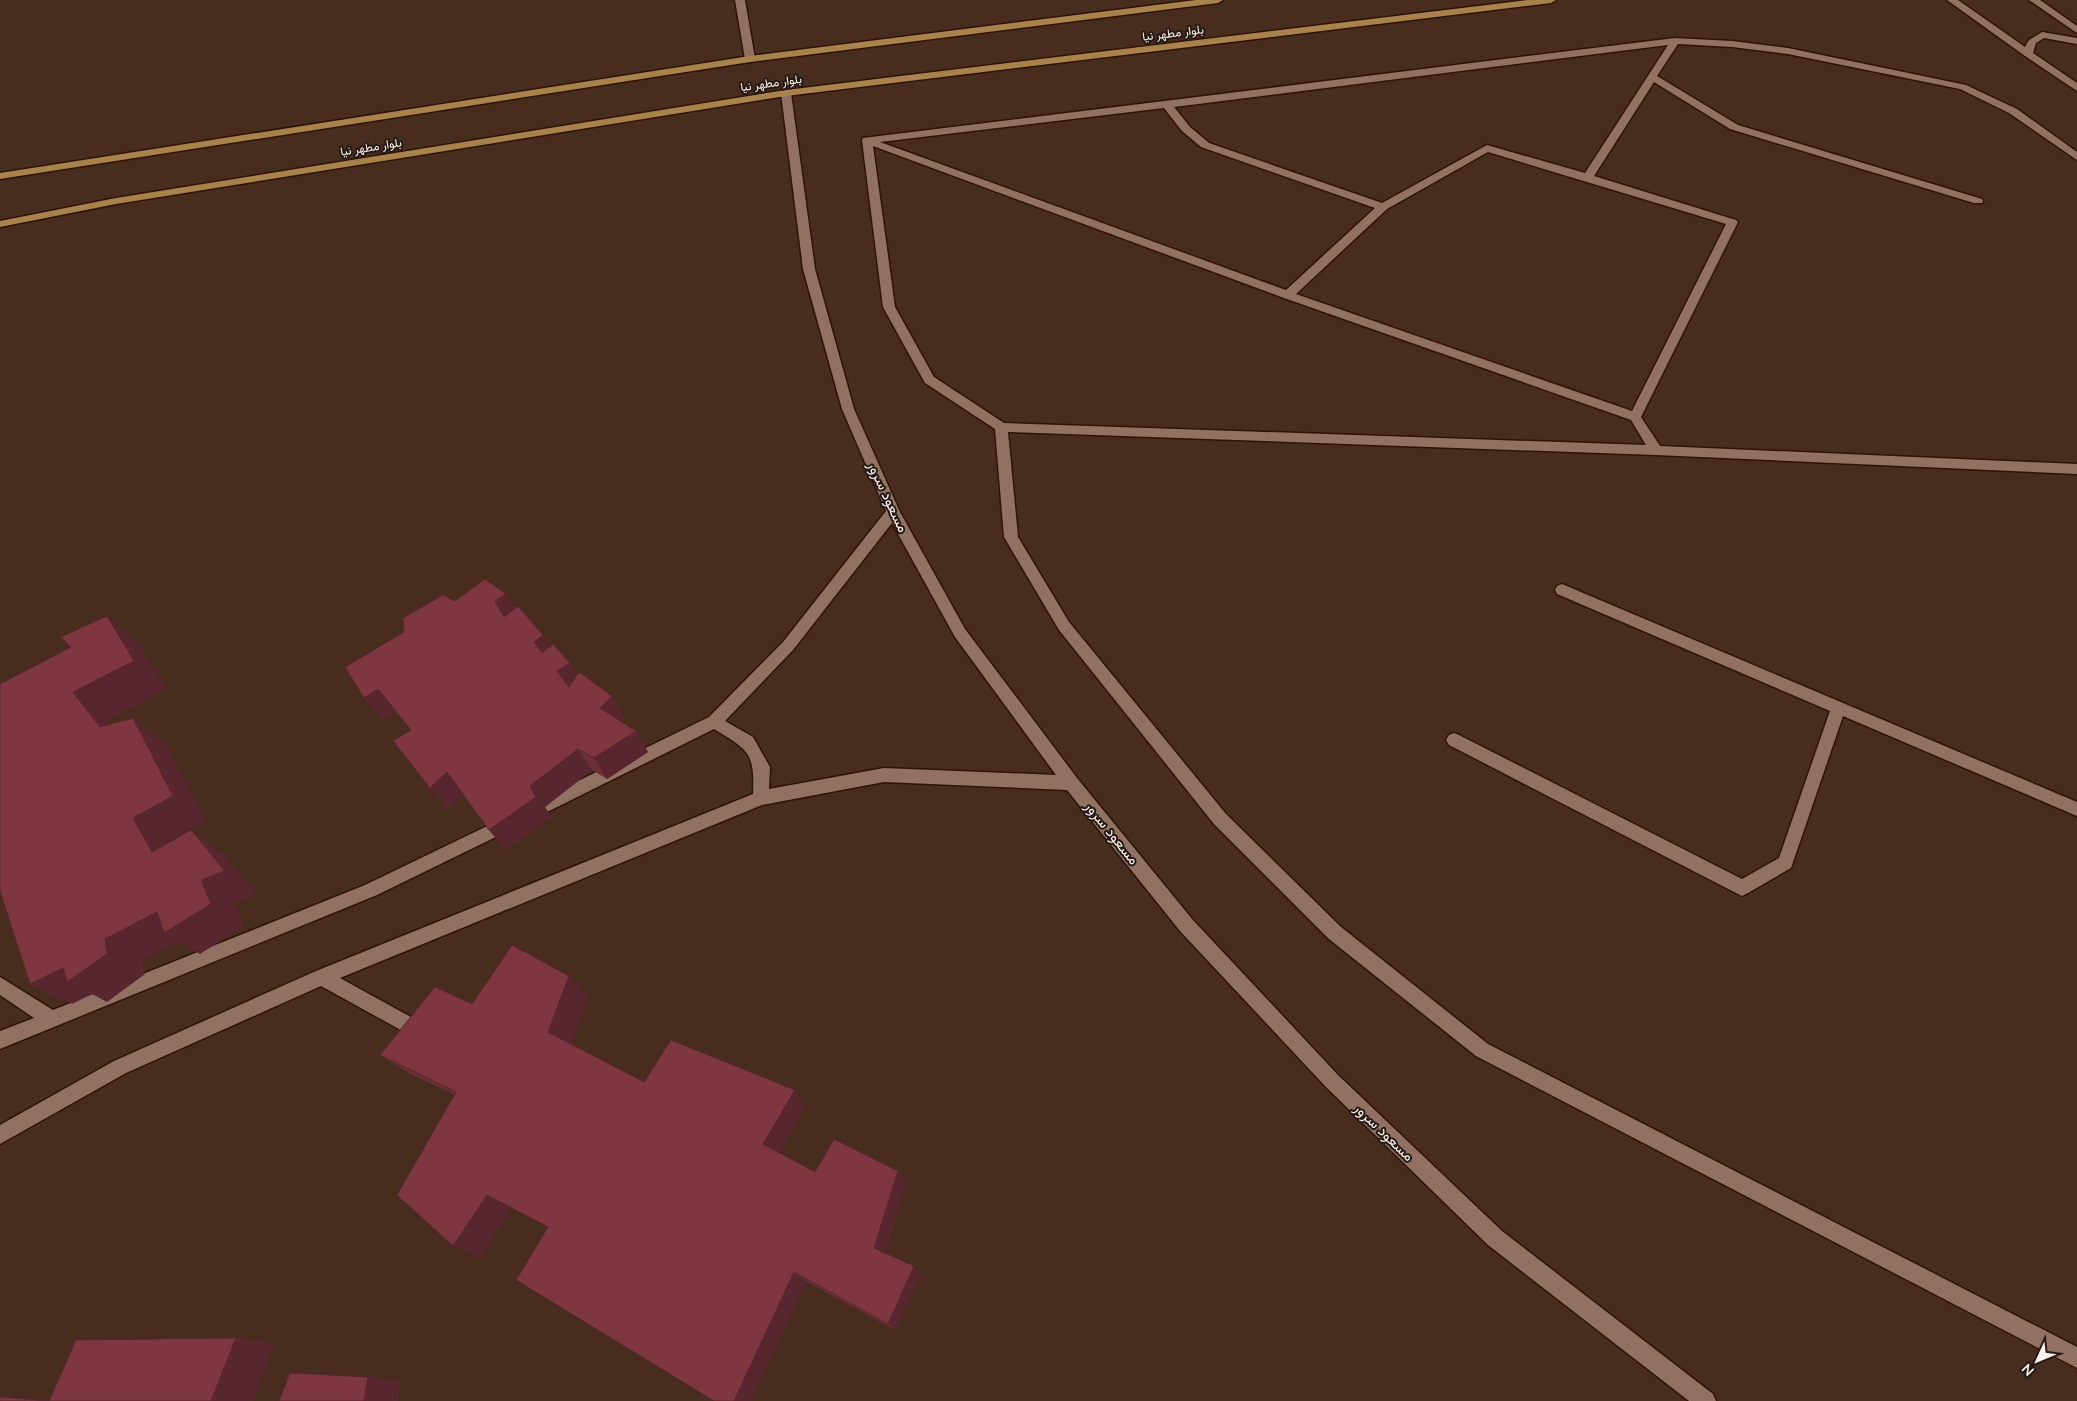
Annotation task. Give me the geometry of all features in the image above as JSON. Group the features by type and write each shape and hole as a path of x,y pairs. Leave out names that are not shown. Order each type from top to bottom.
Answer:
{"main road":[{"name":"بلوار مطهر نیا","path":"0,176 750,59 1218,0"},
{"name":"بلوار مطهر نیا","path":"0,224 116,201 786,93 1551,0"}],"street":[{"path":"740,0 750,59"},
{"path":"1952,0 2077,88"},
{"path":"2034,0 2077,30"},
{"path":"2028,54 2032,42 2042,36 2077,42"},
{"path":"1588,177 1675,41"},
{"path":"867,140 1167,105 1675,41 1732,44 1788,51 1963,88 2013,111 2077,157"},
{"path":"1652,77 1734,127 1978,202"},
{"name":"مسعود سرور","path":"786,93 810,269 848,409 893,512 960,633 1071,783 1186,926 1332,1081 1495,1238 1706,1401"},
{"path":"1167,105 1186,129 1205,144 1383,206"},
{"path":"867,140 1288,295 1635,417 1656,450"},
{"path":"867,140 889,307 929,380 1001,427 1656,450 2077,469"},
{"path":"1288,295 1383,206 1487,148 1732,222 1635,417"},
{"path":"1001,427 1011,537 1064,626 1220,819 1335,933 1482,1050 2077,1358"},
{"path":"0,1040 371,890 714,722 788,646 893,512"},
{"path":"1562,590 2077,809"},
{"path":"1454,740 1742,888 1785,863 1838,708"},
{"path":"714,722 748,742 762,767 761,798"},
{"path":"0,1135 120,1067 322,977 761,798 884,775 1071,783"},
{"path":"322,977 434,1039"},
{"path":"0,985 51,1019"}],"building":[{"path":"485,579 506,594 495,601 504,617 518,606 543,635 534,642 542,653 553,644 570,663 557,671 569,687 579,672 612,696 600,708 636,731 594,758 578,749 530,786 536,797 489,830 447,772 430,788 393,741 411,730 378,689 364,698 345,667 404,632 403,618 443,595 455,601"},
{"path":"107,616 134,661 73,692 100,727 133,718 173,796 133,818 152,852 191,830 225,871 201,880 211,904 164,933 157,912 105,939 107,954 67,982 63,968 30,984 0,891 0,684 71,647 61,637"},
{"path":"512,945 569,976 548,1032 644,1082 671,1040 795,1090 763,1144 815,1172 834,1139 898,1171 874,1248 914,1266 888,1324 794,1272 734,1401 714,1401 516,1280 548,1227 487,1195 453,1246 397,1195 456,1092 380,1055 435,987 472,1004"},
{"path":"236,1338 211,1401 49,1401 76,1340"},
{"path":"290,1373 368,1377 364,1401 279,1401"},
{"path":"0,1397 49,1401 0,1401"}]}
